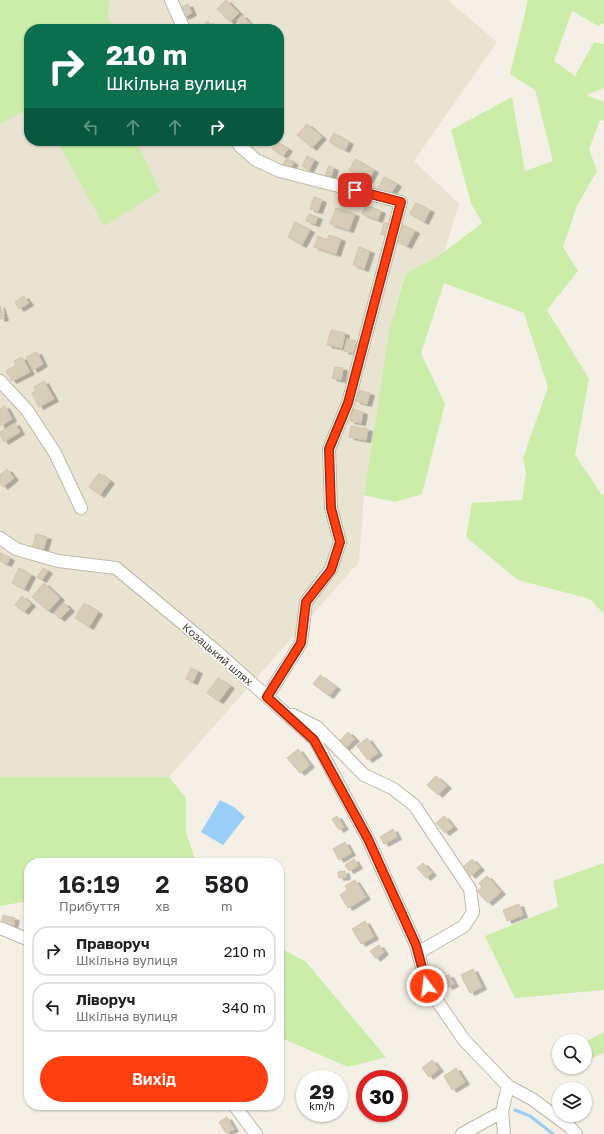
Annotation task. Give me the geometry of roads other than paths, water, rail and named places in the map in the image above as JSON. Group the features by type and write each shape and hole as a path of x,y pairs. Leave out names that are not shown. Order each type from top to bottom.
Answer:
{"street":[{"path":"171,0 182,24"},
{"path":"240,146 256,160 280,171 401,202 348,403 329,449 331,508 340,542 331,570 306,602 301,643 267,697"},
{"path":"0,381 27,410 55,453 81,508"},
{"name":"Козацький шлях","path":"0,538 16,549 58,560 116,568 216,651 314,740 368,839 416,945 427,986 464,1040 508,1086 532,1099 570,1127 576,1134"},
{"path":"279,708 318,727 364,775 392,788 414,805 470,889 473,912 464,926 418,953"},
{"path":"0,928 24,938"},
{"path":"504,1134 502,1112 508,1086"},
{"path":"238,1110 256,1134"},
{"path":"462,1134 502,1112"}],"water":[{"path":"220,800 234,807 245,817 223,845 201,832"}],"waterway":[{"path":"515,1110 530,1116 553,1134"}]}
